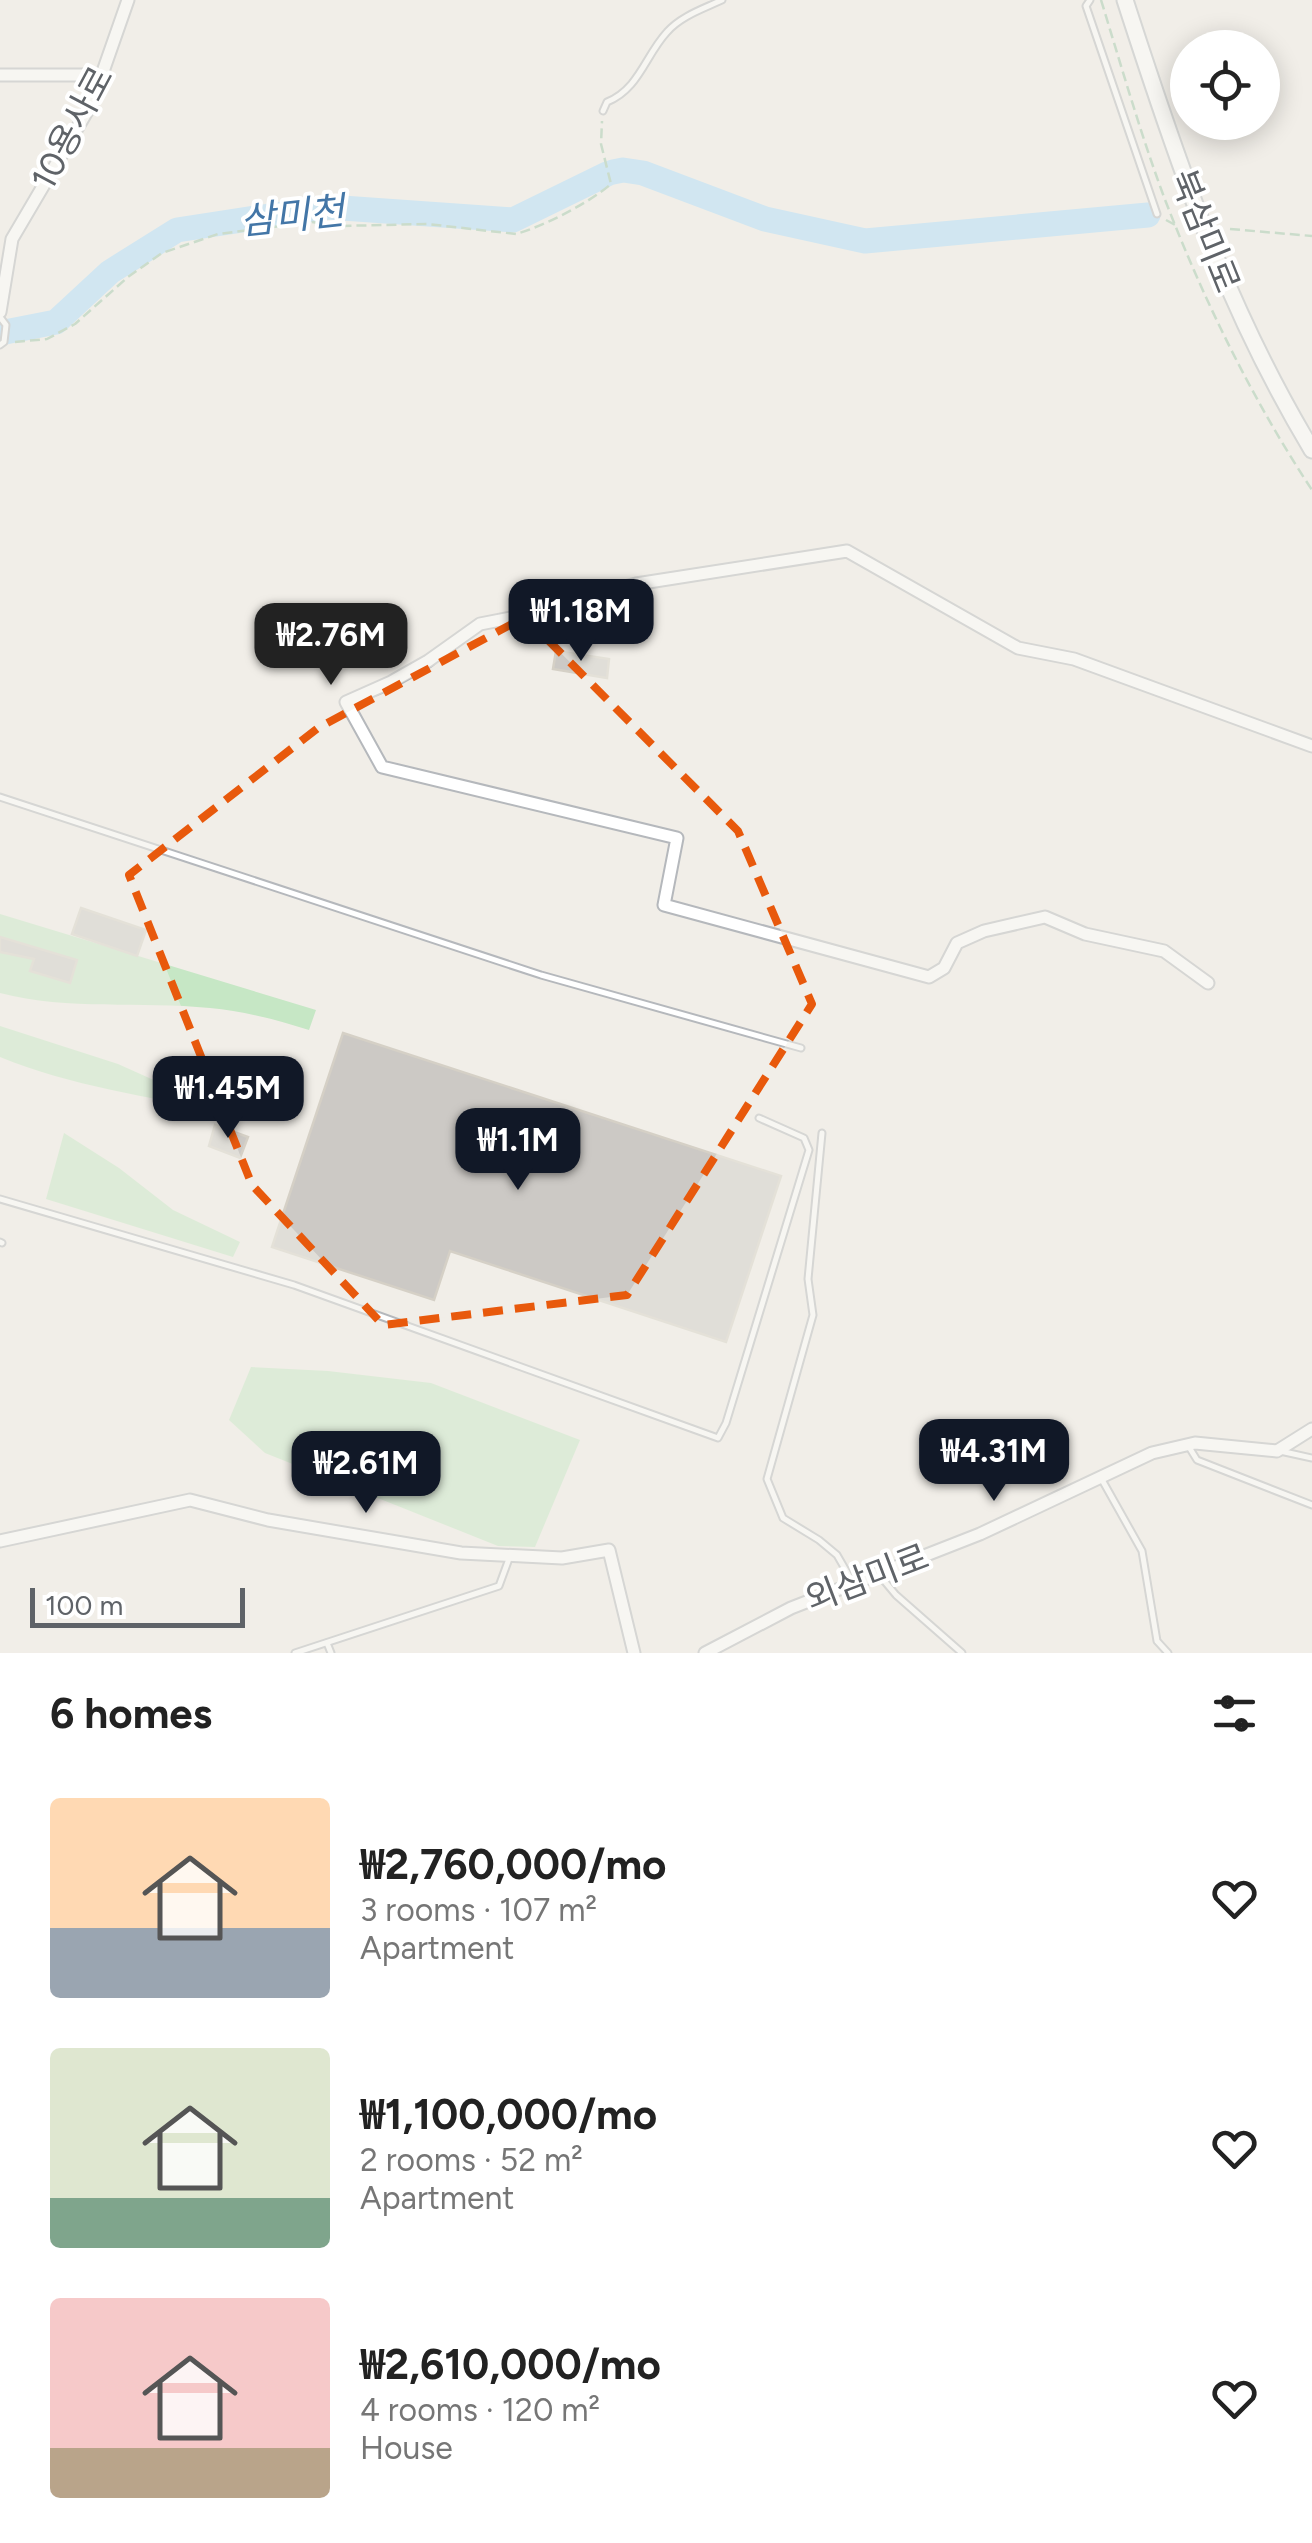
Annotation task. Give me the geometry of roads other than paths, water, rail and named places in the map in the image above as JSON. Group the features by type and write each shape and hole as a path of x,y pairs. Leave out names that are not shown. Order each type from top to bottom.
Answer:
{"street":[{"name":"10용사로","path":"0,315 12,239 92,102 128,0"},
{"name":"북삼미로","path":"1125,0 1168,137 1222,277 1256,351 1312,450"},
{"path":"0,75 104,75"},
{"path":"1208,983 1164,951 1085,934 1044,916 984,930 956,944 944,968 930,977 664,905 677,838 382,767 346,702 416,668 480,624 516,618 636,584 847,550 1018,648 1074,660 1312,746"},
{"path":"1277,1451 1312,1429"},
{"name":"외삼미로","path":"705,1653 791,1608 980,1534 1152,1453 1212,1443 1277,1451"},
{"path":"2,1538 190,1500 307,1526 461,1553 562,1558 608,1550 634,1653"}],"lane":[{"path":"603,111 607,102 625,95 666,32 722,0"},
{"path":"1090,0 1086,6 1157,214"},
{"path":"0,315 6,325 3,341"},
{"path":"0,797 541,976 802,1048"},
{"path":"0,1199 294,1286 718,1438 726,1424 809,1150 804,1138 758,1118"},
{"path":"822,1133 808,1279 813,1315 767,1479 783,1518 819,1540 836,1556 854,1584"},
{"path":"1188,1444 1196,1460 1312,1505"},
{"path":"1277,1451 1312,1458"},
{"path":"1100,1475 1142,1551 1157,1640 1168,1653"},
{"path":"295,1653 499,1586 510,1556"},
{"path":"879,1574 896,1595 962,1653"},
{"path":"327,1643 330,1653"}],"waterway":[{"name":"삼미천","path":"613,172 643,173 765,219 865,241 1148,215"},
{"name":"삼미천","path":"0,333 56,322 110,272 177,230 328,207 513,220 607,174"}]}
